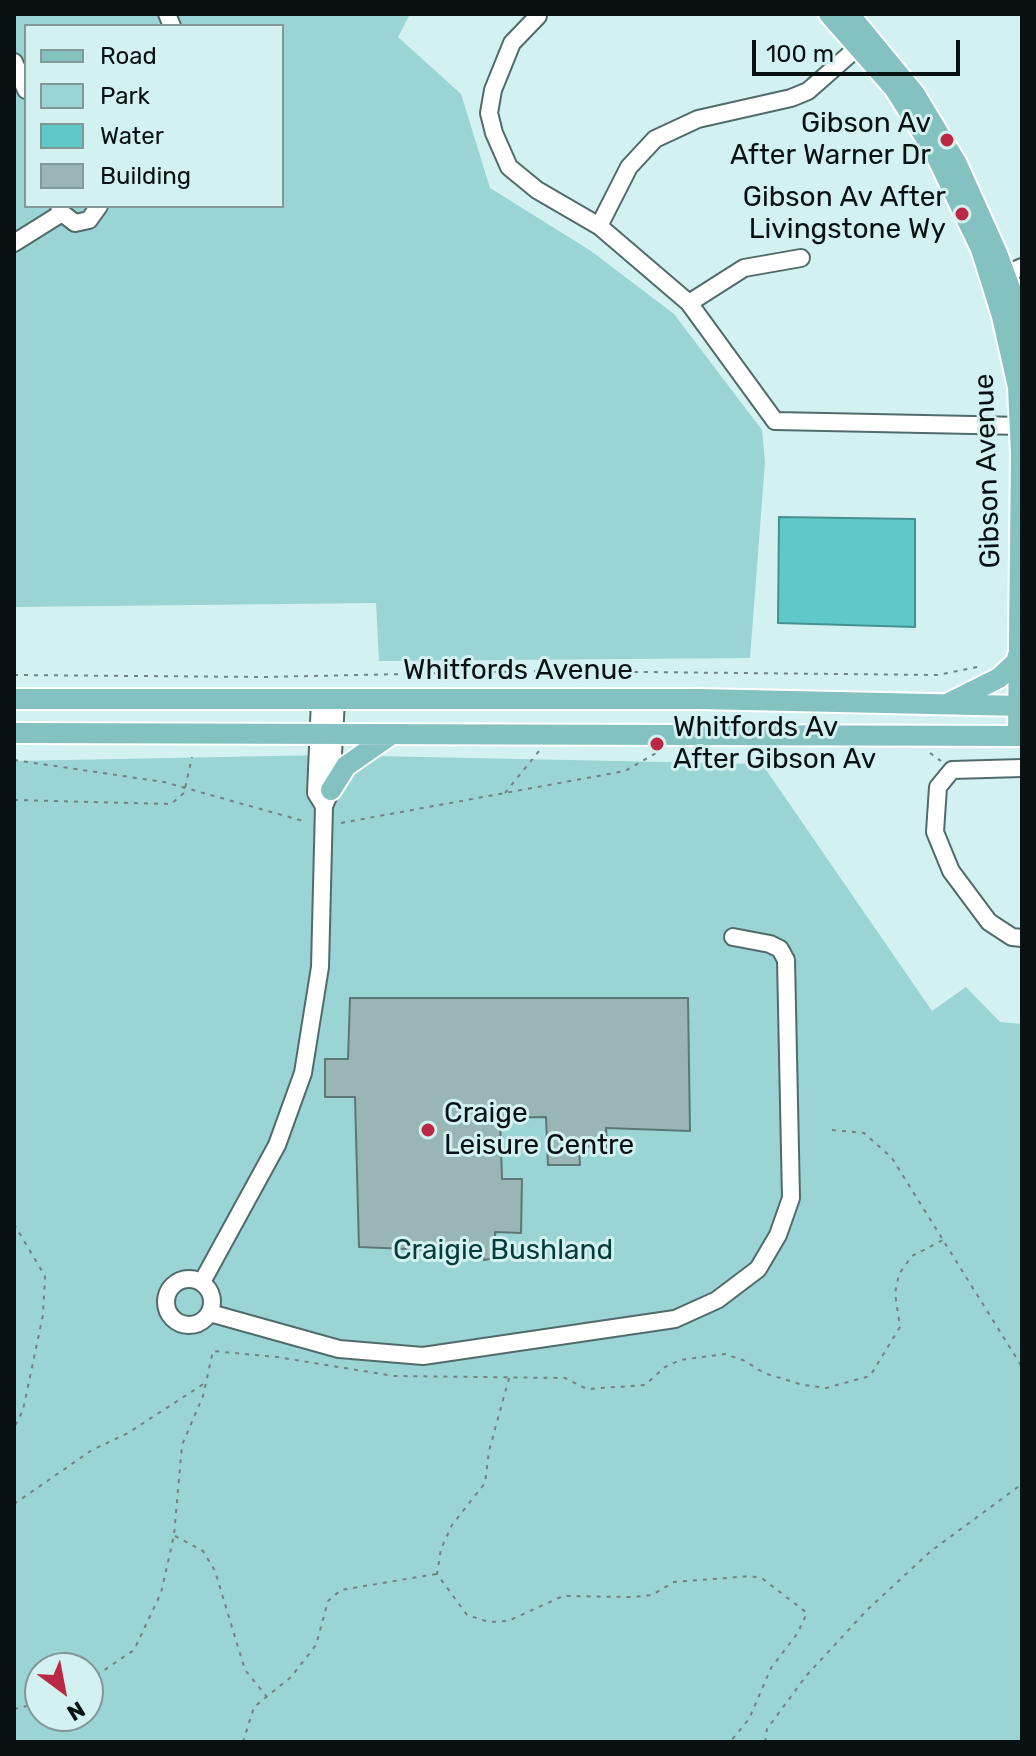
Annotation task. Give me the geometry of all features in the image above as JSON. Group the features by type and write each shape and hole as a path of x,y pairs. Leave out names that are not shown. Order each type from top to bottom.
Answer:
{"main road":[{"name":"Gibson Avenue","path":"829,14 864,41"},
{"name":"Gibson Avenue","path":"849,14 934,151 966,213 1008,281 1022,341"},
{"name":"Gibson Avenue","path":"1008,281 1020,426 1020,736"},
{"path":"944,706 999,678 1016,662 1020,648"},
{"name":"Whitfords Avenue","path":"14,699 699,699 1020,706"},
{"path":"14,733 1020,736"},
{"path":"326,807 346,766 392,734"}],"street":[{"path":"538,16 512,43 493,90 489,113 509,167 537,190 599,226 689,303 775,421 1020,426"},
{"path":"599,226 629,167 655,139 698,119 791,98 808,91 864,41"},
{"path":"14,62 24,85"},
{"path":"14,243 61,210 69,220 82,223 96,214 98,208"},
{"path":"689,303 744,268 801,258"},
{"path":"202,1282 277,1145 303,1073 320,967 328,700"},
{"path":"1022,768 953,769 938,787 935,803 935,832 940,849 989,922 1000,931 1022,938"},
{"path":"210,1313 339,1349 423,1356 675,1319 717,1300 758,1269 778,1235 791,1198 786,960 780,949 770,944 733,937"},
{"path":"183,1280 202,1282 212,1296 210,1313 203,1321 184,1325 168,1312 168,1293 183,1280"}],"path":[{"path":"14,675 265,677 543,671 938,675 991,665"},
{"path":"505,793 541,750"},
{"path":"14,760 185,788 306,822 326,807 343,823 625,771 644,756 666,750"},
{"path":"919,753 930,753 953,769"},
{"path":"14,800 171,804 184,793 192,757"},
{"path":"832,1130 864,1133 880,1145 1022,1367"},
{"path":"14,1224 45,1276 43,1315 23,1410 14,1428"},
{"path":"104,1670 134,1650 161,1593 174,1535 182,1445 207,1380 213,1351 277,1357 394,1376 565,1378 587,1389 645,1385 665,1367 680,1360 725,1354 764,1373 803,1385 826,1388 870,1376 900,1327 895,1293 899,1274 912,1256 943,1240"},
{"path":"509,1377 489,1451 485,1483 452,1525 441,1549 437,1574 467,1615 489,1622 508,1621 563,1596 632,1597 652,1595 674,1582 751,1576 763,1579 807,1613 797,1634 771,1668 749,1719 730,1742"},
{"path":"14,1504 92,1450 198,1390 207,1380"},
{"path":"765,1742 767,1729 806,1676 866,1611 931,1551 1022,1484"},
{"path":"174,1535 203,1551 215,1571 245,1670 267,1697"},
{"path":"243,1742 254,1707 291,1677 316,1645 328,1601 341,1590 437,1574"}],"green space":[{"path":"14,14 410,14 398,37 461,94 490,188 591,251 674,314 762,430 765,462 750,658 379,661 376,603 14,607"},
{"name":"Craigie Bushland","path":"325,755 762,764 932,1011 966,987 1000,1022 1022,1024 1022,1742 14,1742 14,761"}],"water":[{"path":"779,517 915,519 915,627 778,623"}],"building":[{"name":"Craige Leisure Centre","path":"350,998 688,998 690,1131 606,1128 607,1147 579,1146 580,1165 548,1165 546,1117 500,1118 502,1179 522,1179 521,1233 495,1232 496,1258 484,1260 482,1252 359,1247 355,1097 325,1097 325,1059 348,1059"}],"place":[{"name":"Gibson Av After Warner Dr","path":"947,140"},
{"name":"Gibson Av After Livingstone Wy","path":"962,214"},
{"name":"Whitfords Av After Gibson Av","path":"657,744"},
{"name":"Craige Leisure Centre","path":"428,1130"}]}
